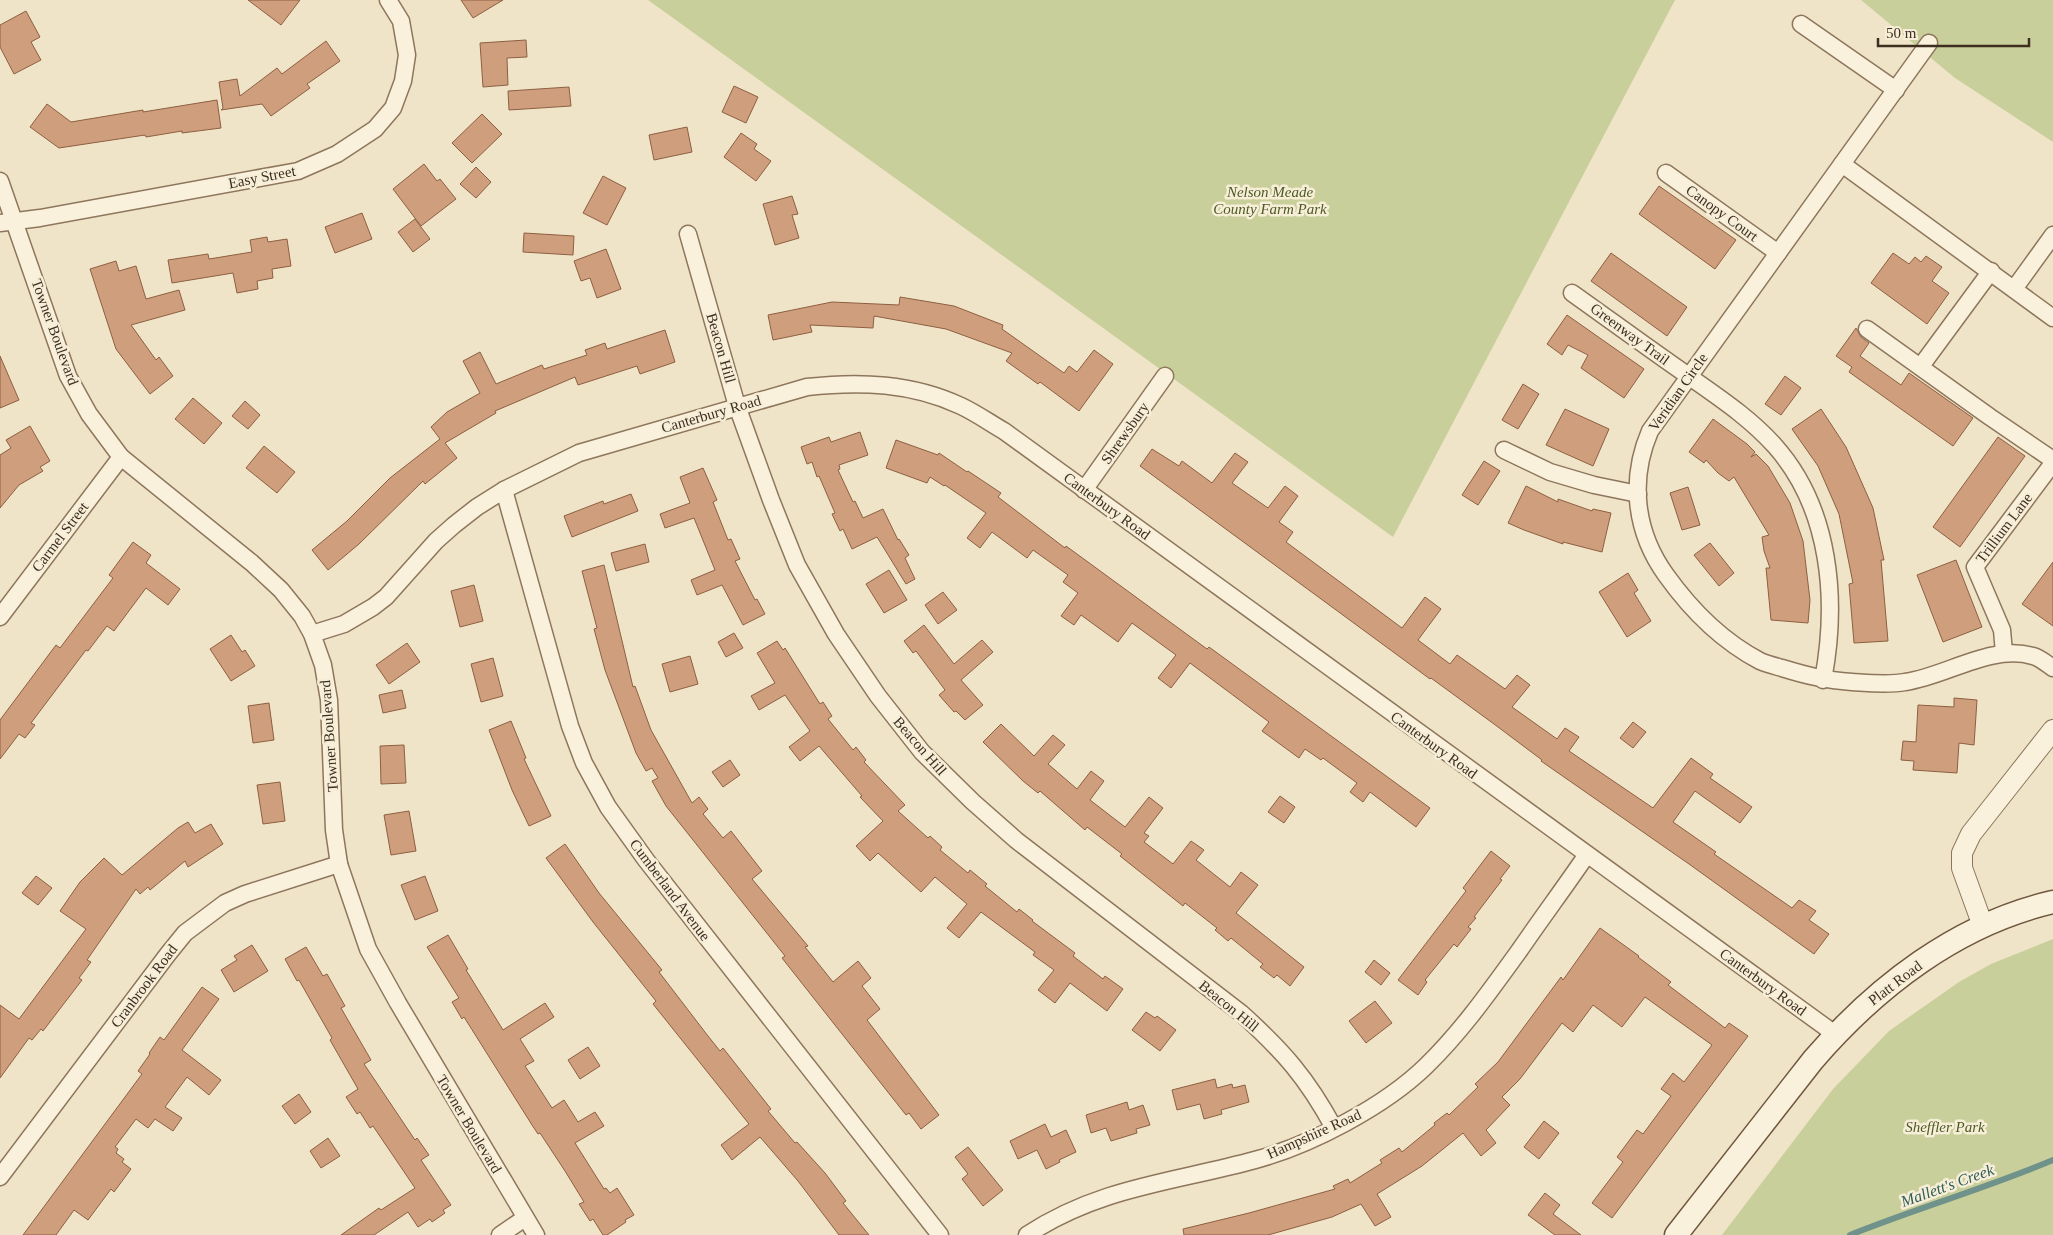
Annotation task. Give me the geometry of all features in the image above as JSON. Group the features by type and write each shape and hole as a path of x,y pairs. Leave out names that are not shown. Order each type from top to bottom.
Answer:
{"main road":[{"name":"Platt Road","path":"1676,1235 1835,1034 1875,996 1947,945 1983,926 2053,902"}],"street":[{"name":"Easy Street","path":"8,222 298,171 337,154 375,129 394,108 403,81 407,54 401,21 388,0"},
{"path":"1801,24 1896,90"},
{"name":"Veridian Circle","path":"1929,43 1650,431 1643,447 1638,471 1641,525 1657,562 1681,596 1715,631 1761,662 1823,680 1868,683 1904,683 1933,676 1960,665 2004,654 2034,656 2053,668"},
{"path":"1842,164 2053,318"},
{"name":"Canopy Court","path":"1666,173 1778,253"},
{"name":"Towner Boulevard","path":"0,182 8,222 68,376 89,414 121,457 264,574 292,603 312,634 323,665 329,700 334,830 339,864 368,949 536,1235"},
{"name":"Beacon Hill","path":"688,234 737,406 771,500 797,564 836,634 872,688 922,752 972,802 1016,840 1241,1013 1274,1044 1305,1080 1334,1128"},
{"path":"2014,289 2053,235"},
{"path":"1920,366 1991,271"},
{"name":"Greenway Trail","path":"1572,293 1743,415 1776,447 1800,483 1814,514 1826,560 1830,610 1828,653 1823,680"},
{"name":"Trillium Lane","path":"1867,329 2053,461 1975,567 2002,630 2004,654"},
{"name":"Shrewsbury","path":"1084,490 1165,376"},
{"name":"Canterbury Road","path":"312,634 344,624 386,597 436,541 477,507 504,490 579,453 807,387 842,383 883,384 920,391 961,406 1004,431 1586,856 1835,1034"},
{"path":"1504,450 1550,472 1594,485 1638,494"},
{"name":"Carmel Street","path":"0,617 121,457"},
{"name":"Cumberland Avenue","path":"504,490 570,726 584,763 608,807 646,860 940,1235"},
{"path":"1983,926 1962,868 1961,861 1964,847 1976,826 2053,730"},
{"name":"Hampshire Road","path":"1027,1235 1077,1208 1112,1194 1257,1160 1301,1143 1366,1111 1425,1067 1478,1008 1586,856"},
{"name":"Cranbrook Road","path":"0,1177 185,933 225,903 245,894 339,864"},
{"path":"500,1235 525,1218"}],"green space":[{"name":"Nelson Meade County Farm Park","path":"648,0 1675,0 1393,537"},
{"path":"1861,0 2053,0 2053,142 1955,78"},
{"name":"Sheffler Park","path":"2053,939 2053,1235 1722,1235 1833,1089 1889,1031 1959,982 1991,964"}],"building":[{"path":"248,0 300,0 281,25"},
{"path":"461,0 503,0 473,18"},
{"path":"26,11 40,37 31,42 41,60 14,74 0,47 0,25"},
{"path":"526,40 527,57 507,58 508,85 483,87 480,43"},
{"path":"326,41 340,61 307,84 310,88 271,116 262,104 221,110 223,108 219,82 237,79 240,96 277,68 282,74"},
{"path":"734,86 758,97 746,123 722,112"},
{"path":"569,87 571,106 509,110 508,91"},
{"path":"217,100 221,128 182,133 182,131 146,137 145,135 59,148 30,127 47,104 71,122"},
{"path":"482,114 502,134 472,163 452,143"},
{"path":"687,127 692,152 654,160 649,135"},
{"path":"741,133 757,144 754,149 771,161 756,181 724,157"},
{"path":"424,164 437,181 440,179 456,199 421,226 393,189"},
{"path":"476,167 491,182 476,198 460,184"},
{"path":"603,176 626,188 607,225 583,213"},
{"path":"1659,186 1736,240 1715,269 1639,214"},
{"path":"792,196 798,214 792,215 799,238 775,245 763,204"},
{"path":"362,213 372,239 335,253 325,227"},
{"path":"415,219 430,239 413,252 398,232"},
{"path":"524,233 574,236 573,255 523,252"},
{"path":"267,237 268,242 287,239 291,266 272,269 273,278 257,281 258,289 237,293 233,273 172,283 168,260 208,254 209,259 252,252 250,240"},
{"path":"606,249 621,289 597,298 590,278 581,281 574,261"},
{"path":"1611,253 1687,307 1667,336 1591,281"},
{"path":"1893,253 1909,264 1915,257 1921,262 1926,256 1942,267 1932,281 1949,293 1927,324 1871,283"},
{"path":"116,261 119,271 136,266 146,299 179,290 185,310 131,325 156,360 159,357 173,376 150,394 116,349 90,269"},
{"path":"900,297 954,306 1003,325 1002,329 1064,373 1069,366 1077,372 1094,350 1113,364 1079,411 1040,382 1038,384 1006,361 1012,353 946,329 874,316 873,328 810,325 812,332 773,340 768,315 832,302 899,305"},
{"path":"1567,315 1644,369 1624,398 1581,368 1588,355 1568,345 1562,355 1547,344"},
{"path":"1856,328 1861,337 1869,343 1860,356 1901,385 1909,373 1973,418 1953,446 1849,372 1852,367 1836,356"},
{"path":"665,330 675,362 640,374 637,366 578,385 575,377 495,411 496,413 445,443 457,458 425,484 423,481 359,544 328,570 312,550 347,521 390,478 440,439 431,427 447,412 480,393 463,361 480,352 496,384 542,365 544,369 587,355 585,350 605,343 607,349"},
{"path":"0,356 19,400 0,408"},
{"path":"1785,376 1801,388 1781,415 1765,404"},
{"path":"1523,384 1539,394 1518,429 1502,420"},
{"path":"193,398 222,423 204,444 175,419"},
{"path":"245,401 260,415 248,429 232,416"},
{"path":"1565,409 1609,429 1593,466 1546,445"},
{"path":"1821,409 1846,447 1873,508 1884,560 1881,560 1888,641 1854,643 1849,584 1853,583 1839,514 1818,466 1792,429"},
{"path":"1713,419 1755,452 1751,457 1756,454 1768,466 1790,503 1803,541 1810,600 1808,623 1771,620 1766,568 1770,568 1764,551 1762,537 1769,535 1734,477 1729,481 1718,473 1706,460 1704,463 1689,452"},
{"path":"30,426 50,461 40,467 43,471 19,485 0,508 0,455 11,448 6,440"},
{"path":"860,432 868,455 839,465 840,469 838,470 863,518 883,509 898,540 909,555 905,558 915,579 906,584 877,537 852,549 843,529 840,531 832,514 835,513 819,476 817,477 812,462 807,464 801,447 829,437 831,442"},
{"path":"1998,437 2025,456 1960,547 1933,527"},
{"path":"896,440 938,455 939,453 1001,493 998,497 1065,548 1066,546 1207,649 1209,647 1430,808 1416,827 1370,792 1363,802 1350,792 1357,783 1323,758 1321,760 1305,749 1299,758 1262,731 1269,722 1190,663 1171,688 1158,678 1176,655 1132,623 1118,642 1081,615 1074,625 1061,616 1078,593 1063,582 1068,575 1033,550 1027,558 992,532 980,548 967,538 986,513 930,477 927,483 886,468"},
{"path":"264,446 295,472 277,493 246,468"},
{"path":"1152,449 1179,466 1182,461 1212,483 1235,453 1248,462 1232,483 1268,508 1285,486 1298,496 1279,522 1293,532 1286,542 1402,628 1425,597 1441,609 1418,640 1450,664 1457,655 1505,689 1517,675 1530,685 1512,707 1557,739 1565,728 1579,737 1569,751 1653,808 1691,758 1713,774 1710,778 1752,807 1740,823 1695,791 1673,822 1716,852 1714,854 1792,908 1799,900 1816,911 1809,920 1829,934 1814,954 1541,761 1494,724 1140,466"},
{"path":"1484,461 1500,471 1478,505 1462,495"},
{"path":"703,468 717,500 713,502 728,540 731,539 740,559 735,561 755,600 757,599 765,614 743,625 722,585 697,595 691,580 715,570 694,518 665,528 660,514 690,503 680,477"},
{"path":"1526,486 1558,502 1558,499 1592,511 1593,509 1611,513 1602,552 1563,542 1563,544 1508,523"},
{"path":"1688,487 1700,525 1682,530 1670,493"},
{"path":"631,494 638,511 572,537 564,516 603,501 604,504"},
{"path":"133,542 151,555 146,563 180,589 168,605 146,588 114,631 107,626 88,651 86,650 31,723 35,725 25,738 19,734 0,759 0,720 56,645 60,648 113,578 109,575"},
{"path":"1710,543 1734,573 1719,586 1694,555"},
{"path":"645,544 649,562 616,571 611,553"},
{"path":"1956,560 1982,627 1943,642 1917,575"},
{"path":"2053,562 2053,626 2022,604"},
{"path":"604,565 633,687 635,686 651,730 692,803 699,797 708,809 703,814 723,838 731,831 762,871 752,879 808,946 805,947 833,982 858,961 871,978 862,986 880,1009 867,1020 939,1115 921,1129 909,1113 906,1115 782,958 785,956 666,806 652,781 658,778 652,768 646,771 636,753 605,670 594,629 597,628 582,571"},
{"path":"889,570 907,600 884,613 866,584"},
{"path":"1628,573 1638,590 1634,593 1651,621 1627,637 1599,592"},
{"path":"474,585 483,621 460,627 451,591"},
{"path":"943,592 957,610 938,624 925,605"},
{"path":"924,625 954,664 982,640 993,652 961,680 983,705 965,720 956,711 954,712 939,695 945,690 916,651 913,653 904,641"},
{"path":"734,633 743,648 726,657 718,642"},
{"path":"231,635 242,652 245,650 255,666 231,681 210,649"},
{"path":"777,641 783,650 785,648 820,704 823,702 832,716 828,719 853,750 856,747 866,760 864,762 905,805 898,811 928,838 930,836 942,847 940,850 968,873 970,870 987,884 985,886 1017,912 1019,909 1075,953 1073,956 1103,979 1105,976 1123,989 1107,1011 1070,983 1055,1003 1038,990 1054,970 1033,955 1035,952 981,912 959,938 947,928 967,904 935,877 921,892 878,853 870,861 856,846 883,821 860,797 862,796 819,746 800,761 789,747 810,731 785,695 759,710 751,696 775,683 757,653"},
{"path":"407,643 420,662 389,684 376,665"},
{"path":"690,656 698,684 670,692 662,664"},
{"path":"493,658 503,696 481,702 471,664"},
{"path":"402,690 406,708 383,713 379,695"},
{"path":"1954,698 1977,700 1974,745 1959,743 1957,773 1913,770 1914,761 1901,760 1903,741 1916,742 1918,705 1954,707"},
{"path":"269,703 274,740 253,743 248,706"},
{"path":"511,721 526,758 524,759 551,816 529,826 512,790 489,730"},
{"path":"1633,722 1646,732 1633,748 1620,738"},
{"path":"1001,724 1034,756 1053,735 1065,745 1048,764 1077,789 1091,771 1104,781 1090,800 1125,827 1149,797 1163,808 1144,833 1149,836 1144,842 1173,864 1191,841 1204,850 1196,860 1230,887 1241,872 1258,885 1236,913 1304,967 1290,986 1277,975 1274,978 1260,967 1263,964 1231,938 1228,941 1215,930 1217,928 1185,903 1183,906 1120,856 1122,854 1087,827 1085,830 1040,791 1038,793 1023,781 983,742"},
{"path":"404,745 406,783 381,784 380,746"},
{"path":"730,760 740,775 723,787 712,772"},
{"path":"280,782 285,821 263,824 257,785"},
{"path":"1280,796 1295,807 1284,823 1268,812"},
{"path":"409,811 416,851 391,855 384,815"},
{"path":"188,822 195,833 211,824 223,844 188,867 185,861 150,890 148,887 140,894 136,889 87,960 91,962 79,978 82,980 43,1031 41,1029 32,1040 29,1038 0,1078 0,1005 19,1019 86,929 60,911 80,882 104,858 122,875 178,828"},
{"path":"565,844 599,893 662,970 659,972 708,1036 720,1051 723,1048 771,1109 768,1111 795,1143 797,1142 825,1173 846,1201 843,1203 869,1235 839,1235 798,1181 760,1137 732,1160 721,1145 749,1124 653,1004 656,1001 593,922 546,858"},
{"path":"1491,851 1510,866 1500,879 1502,880 1474,917 1476,918 1468,927 1471,929 1457,947 1454,944 1425,980 1427,982 1418,995 1398,980 1466,891 1463,888"},
{"path":"36,876 52,888 38,905 22,893"},
{"path":"425,876 438,911 415,920 401,885"},
{"path":"1600,928 1639,956 1671,982 1668,985 1725,1028 1729,1023 1748,1036 1612,1218 1592,1203 1623,1162 1617,1157 1637,1130 1643,1134 1671,1096 1661,1089 1673,1073 1684,1082 1712,1045 1645,997 1622,1027 1593,1005 1573,1032 1562,1023 1520,1079 1502,1097 1510,1105 1486,1130 1496,1143 1481,1156 1463,1133 1422,1166 1377,1194 1391,1217 1375,1226 1361,1204 1332,1217 1268,1235 1184,1235 1183,1229 1335,1189 1333,1186 1348,1179 1350,1183 1382,1163 1380,1160 1399,1148 1402,1152 1435,1125 1434,1123 1447,1113 1449,1115 1478,1087 1475,1084 1498,1062 1561,977 1563,980"},
{"path":"448,935 468,969 466,970 503,1030 545,1003 554,1017 520,1039 534,1061 525,1066 552,1108 564,1100 578,1122 595,1112 604,1126 575,1143 604,1189 606,1188 610,1193 617,1188 634,1215 607,1235 603,1235 593,1219 590,1221 579,1204 584,1202 565,1171 540,1133 538,1134 464,1017 462,1019 452,1002 459,998 427,947"},
{"path":"252,945 268,971 234,992 221,970 237,960 234,956"},
{"path":"306,947 323,976 327,974 345,1006 341,1008 371,1060 364,1064 415,1140 417,1138 429,1155 421,1160 451,1205 443,1210 445,1213 432,1222 430,1219 418,1227 408,1212 374,1235 341,1235 379,1208 381,1210 415,1188 373,1126 370,1128 360,1112 357,1114 346,1097 358,1089 330,1040 332,1038 285,959"},
{"path":"1374,960 1390,973 1381,985 1365,972"},
{"path":"202,987 219,999 182,1050 221,1080 209,1095 187,1077 165,1107 182,1118 173,1131 155,1119 148,1128 136,1119 115,1147 118,1149 116,1153 124,1159 122,1162 131,1169 114,1192 111,1189 88,1220 74,1210 56,1235 23,1235 142,1074 138,1071 160,1037 164,1040"},
{"path":"1375,1001 1392,1023 1366,1043 1349,1021"},
{"path":"1146,1012 1155,1018 1157,1016 1176,1030 1160,1051 1132,1030"},
{"path":"588,1047 600,1066 580,1079 568,1060"},
{"path":"1215,1079 1217,1088 1232,1084 1233,1088 1245,1085 1249,1102 1221,1110 1222,1114 1204,1119 1200,1104 1177,1110 1172,1090"},
{"path":"299,1094 311,1112 295,1124 282,1106"},
{"path":"1127,1102 1129,1110 1143,1105 1150,1125 1136,1129 1137,1133 1111,1141 1106,1128 1091,1133 1086,1115"},
{"path":"1544,1121 1559,1133 1539,1159 1524,1147"},
{"path":"1045,1124 1051,1137 1066,1130 1076,1152 1046,1169 1037,1150 1018,1159 1010,1141"},
{"path":"328,1138 340,1156 321,1168 310,1151"},
{"path":"968,1147 1003,1190 983,1206 962,1179 968,1174 955,1157"},
{"path":"1545,1193 1560,1205 1553,1214 1581,1235 1555,1235 1528,1215"}],"waterway":[{"name":"Mallett's Creek","path":"1850,1235 2053,1160"}]}
